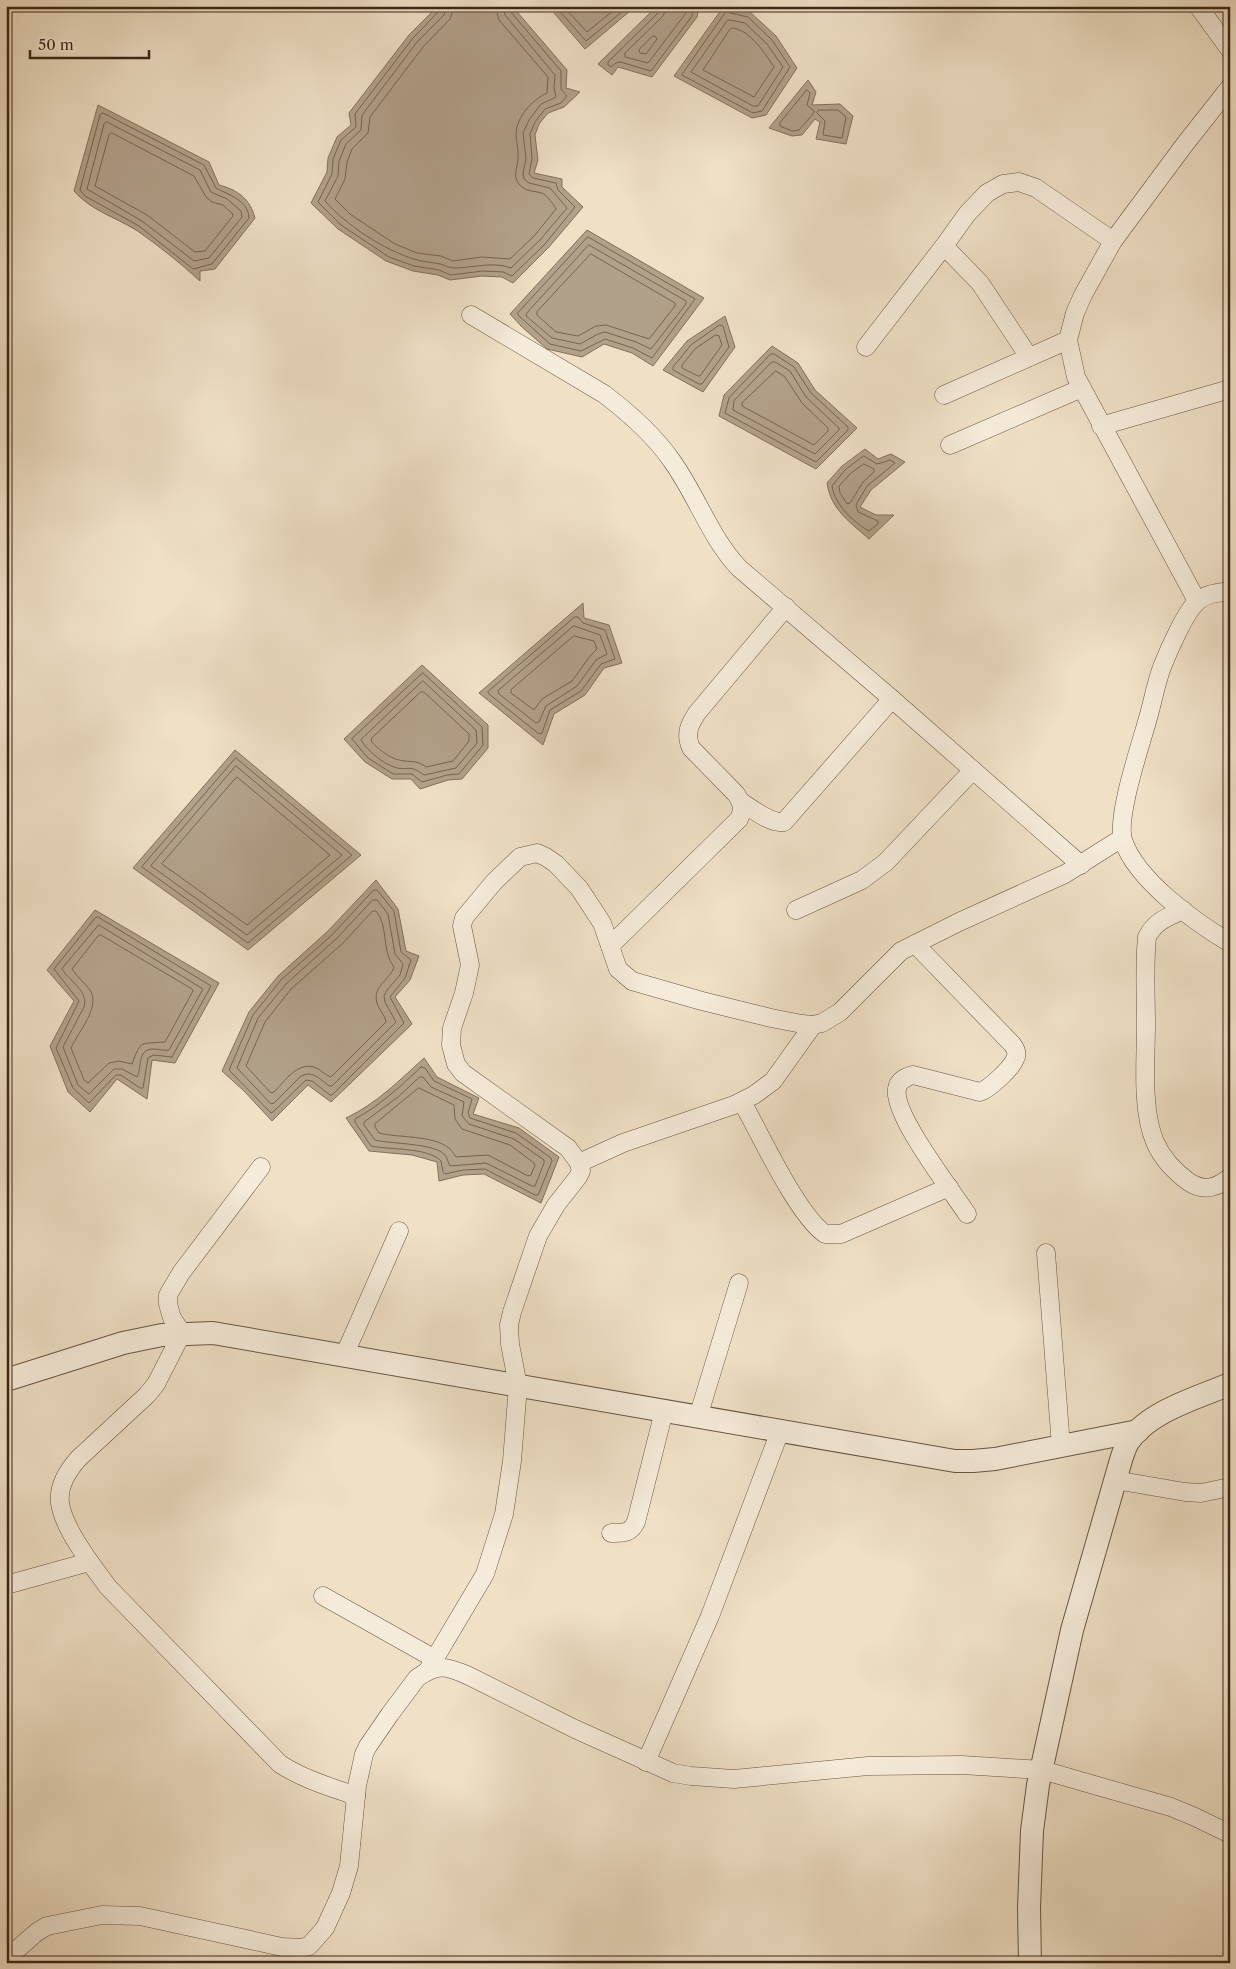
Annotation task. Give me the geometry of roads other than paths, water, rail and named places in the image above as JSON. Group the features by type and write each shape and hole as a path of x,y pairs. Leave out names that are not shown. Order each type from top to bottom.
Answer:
{"street":[{"path":"1198,6 1230,50"},
{"path":"1197,601 1101,426 1076,376 1068,340 1075,313 1083,295 1113,241 1230,87"},
{"path":"866,347 967,214 987,193 1003,184 1019,182 1036,188 1113,241"},
{"path":"944,246 980,282 1029,357"},
{"path":"471,315 604,394 634,419 671,460 726,554 739,568 1081,864"},
{"path":"944,395 1068,340"},
{"path":"950,445 1082,388"},
{"path":"1101,426 1230,389"},
{"path":"1230,592 1211,593 1197,601 1185,618 1162,668 1128,789 1122,838 1132,860 1160,890 1206,929 1230,944"},
{"path":"786,607 697,713 688,730 688,740 691,748 742,802 772,821 784,822 892,699"},
{"path":"796,910 853,885 886,862 973,770"},
{"path":"610,946 734,824 742,812 742,802"},
{"path":"6,1959 37,1932 47,1926 102,1915 140,1916 282,1947 301,1948 310,1946 318,1938 325,1928 341,1893 349,1866 360,1769 368,1746 418,1678 431,1665 486,1574 504,1514 512,1461 518,1386 509,1335 512,1312 538,1236 556,1205 581,1171 579,1163 568,1148 473,1081 456,1064 450,1037 464,993 470,965 462,926 464,918 501,876 520,858 537,853 546,856 556,864 579,888 596,911 618,969 632,981 771,1018 813,1025 822,1023 840,1012 901,951 958,922 1052,880 1122,838"},
{"path":"1183,910 1160,921 1151,928 1147,937 1146,1086 1149,1123 1155,1141 1170,1166 1197,1187 1209,1189 1230,1177"},
{"path":"915,944 1012,1044 1017,1053 1012,1065 992,1085 980,1092 913,1075 906,1077 897,1087 896,1093 906,1120 921,1148 967,1214"},
{"path":"579,1163 623,1143 742,1102 772,1081 813,1025"},
{"path":"742,1102 787,1185 813,1223 825,1234 841,1234 882,1218 949,1187"},
{"path":"182,1333 172,1318 168,1304 168,1295 181,1273 261,1167"},
{"path":"344,1356 399,1231"},
{"path":"1046,1252 1061,1446"},
{"path":"698,1417 739,1283"},
{"path":"182,1333 156,1384 137,1405 78,1458 69,1469 63,1482 60,1502 66,1522 89,1562 108,1586 280,1764 309,1779 356,1796"},
{"path":"6,1380 123,1343 162,1335 213,1333 955,1461 995,1459 1138,1431"},
{"path":"1030,1963 1029,1908 1032,1831 1042,1770 1072,1630 1115,1480 1128,1442 1147,1422 1162,1413 1230,1384"},
{"path":"611,1533 631,1531 636,1522 664,1411"},
{"path":"646,1762 710,1616 780,1431"},
{"path":"1115,1480 1201,1493 1230,1487"},
{"path":"6,1585 89,1562"},
{"path":"323,1596 431,1665 451,1668 646,1762 673,1773 691,1776 734,1778 868,1766 962,1765 1042,1770 1171,1807 1230,1834"},
{"path":"289,1963 301,1948"}],"water":[{"path":"438,6 512,6 567,70 566,88 580,92 564,107 548,113 539,124 535,135 538,160 534,173 562,179 562,187 583,207 549,247 513,283 502,277 482,276 450,280 438,275 413,271 386,261 338,229 311,203 327,172 328,158 337,137 351,125 349,113 409,35"},
{"path":"548,6 636,6 585,49"},
{"path":"657,6 699,6 697,17 652,77 618,67 612,75 598,64"},
{"path":"724,6 731,6 731,9 750,12 776,36 797,68 766,115 752,118 674,76"},
{"path":"808,80 816,92 812,105 840,104 853,116 846,144 816,139 820,122 815,119 802,135 792,136 769,128"},
{"path":"98,105 209,162 219,185 242,196 253,211 255,218 215,269 200,271 200,281 169,254 136,230 87,203 74,191"},
{"path":"587,230 704,298 653,366 632,353 604,344 582,357 547,349 510,314"},
{"path":"725,316 735,347 703,392 663,370 687,341"},
{"path":"772,346 798,363 815,390 857,428 816,469 719,416 724,395"},
{"path":"865,449 878,459 891,454 905,462 871,490 860,507 876,515 894,515 869,539 842,515 833,501 827,483 842,466"},
{"path":"583,603 584,618 609,625 622,663 604,668 585,695 554,714 543,745 479,693"},
{"path":"422,665 488,725 488,748 462,779 448,780 420,789 411,779 392,779 365,762 344,739"},
{"path":"235,750 361,855 248,950 133,868"},
{"path":"376,880 398,909 406,951 419,956 410,980 395,997 412,1024 331,1102 308,1085 272,1121 222,1071 249,1012 278,976 328,931"},
{"path":"95,910 219,983 175,1063 152,1060 147,1099 117,1079 90,1112 68,1092 50,1046 74,1001 47,970"},
{"path":"424,1058 437,1077 479,1098 473,1114 519,1128 559,1157 541,1203 484,1174 463,1175 439,1181 437,1162 412,1155 369,1151 346,1118 378,1099"}]}
